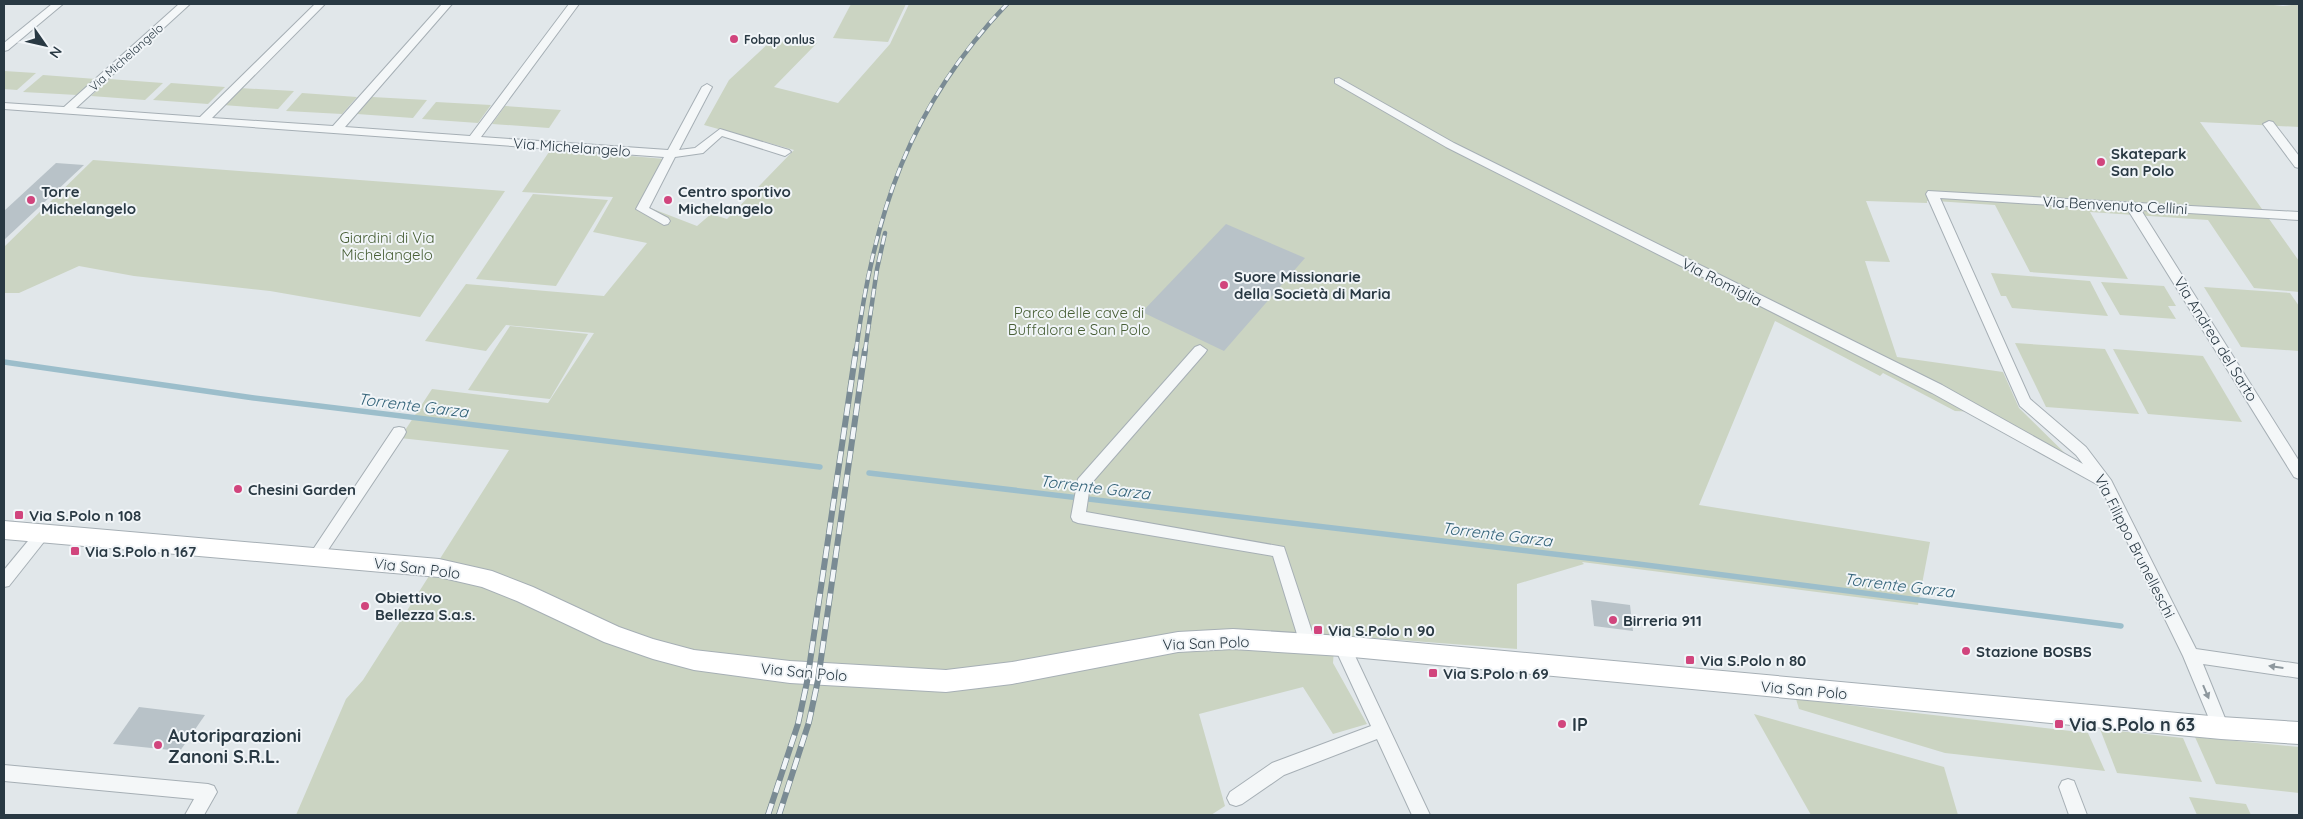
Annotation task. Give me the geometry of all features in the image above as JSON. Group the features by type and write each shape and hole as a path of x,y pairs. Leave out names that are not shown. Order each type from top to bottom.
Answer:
{"main road":[{"name":"Via San Polo","path":"4,530 439,568 484,578 525,594 612,635 654,649 694,660 790,672 946,681 1012,673 1178,642 1233,639 1342,646 2221,728 2299,733"}],"street":[{"path":"4,48 58,4"},
{"name":"Via Michelangelo","path":"66,111 185,4"},
{"path":"203,120 320,4"},
{"path":"336,130 447,4"},
{"path":"473,140 574,4"},
{"name":"Via Romiglia","path":"1339,81 1450,145 1937,390 2106,484"},
{"path":"664,220 642,209 707,87"},
{"name":"Via Michelangelo","path":"4,106 672,154 692,154 701,151 720,132 785,152"},
{"path":"2269,124 2299,164"},
{"name":"Via Filippo Brunelleschi","path":"1932,194 2025,402 2081,451 2106,484 2190,655 2221,728"},
{"name":"Via Benvenuto Cellini","path":"1932,194 2299,216"},
{"name":"Via Andrea del Sarto","path":"2132,206 2299,473"},
{"path":"1200,350 1083,483 1078,516 1279,551 1308,644"},
{"path":"315,558 399,432"},
{"path":"4,581 42,534"},
{"path":"1342,646 1420,815"},
{"path":"2190,655 2299,671"},
{"path":"1236,798 1278,769 1381,730"},
{"path":"4,773 208,792 194,815"},
{"path":"2068,787 2078,815"}],"green space":[{"path":"851,4 906,4 888,42 833,38"},
{"name":"Parco delle cave di Buffalora e San Polo","path":"909,4 2264,4 2283,6 2299,4 2299,127 2200,122 2299,261 2299,292 2254,288 2208,220 2090,212 2128,279 2030,272 1995,205 1935,201 1927,201 1927,203 1866,201 1890,262 1865,261 1897,357 2003,372 2019,408 2082,470 1976,412 1955,411 1883,373 1880,376 1775,321 1699,505 1930,542 1918,605 1582,562 1584,564 1517,584 1517,649 1335,635 1333,663 1367,724 1333,734 1303,687 1199,714 1225,806 1211,815 296,815 346,699 363,680 509,450 400,438 432,389 548,403 594,333 506,325 486,351 425,341 466,284 604,296 647,243 593,232 613,197 522,192 551,149 665,159 640,204 697,226 711,214 727,219 794,150 704,125 729,80 771,41 817,43 774,87 838,103 890,44"},
{"path":"4,71 36,73 17,90 4,89"},
{"path":"43,75 96,79 77,95 23,92"},
{"path":"109,79 163,83 145,100 91,96"},
{"path":"171,83 225,87 208,104 153,100"},
{"path":"239,88 294,91 278,109 223,105"},
{"path":"302,93 357,97 342,114 286,111"},
{"path":"372,97 427,100 413,118 357,114"},
{"path":"436,102 491,105 478,123 422,119"},
{"path":"505,106 561,110 549,128 492,124"},
{"name":"Giardini di Via Michelangelo","path":"93,160 505,191 420,317 270,291 134,276 79,266 19,293 4,293 4,247"},
{"path":"533,194 608,200 556,286 476,279"},
{"path":"1991,273 2090,281 2108,316 2012,308 2006,296 2001,296"},
{"path":"2101,282 2164,286 2176,306 2168,306 2176,319 2120,315"},
{"path":"2204,287 2290,293 2299,306 2299,351 2241,347"},
{"path":"510,326 588,334 550,399 468,390"},
{"path":"2015,343 2105,349 2139,414 2046,407"},
{"path":"2113,349 2203,356 2242,422 2148,414"},
{"path":"1796,699 2088,733 2105,771 1945,753 1799,709"},
{"path":"1754,714 1944,767 1958,815 1811,815"},
{"path":"2100,729 2183,738 2202,782 2117,773"},
{"path":"2195,737 2299,747 2299,793 2216,784"},
{"path":"2189,797 2246,804 2251,815 2197,815"}],"building":[{"name":"Torre Michelangelo","path":"56,163 84,165 4,240 4,211"},
{"name":"Suore Missionarie della Società di Maria","path":"1226,224 1305,258 1224,351 1142,312"},
{"name":"Birreria 911","path":"1591,600 1630,605 1633,631 1594,626"},
{"path":"139,707 205,715 180,751 113,744"}],"waterway":[{"name":"Torrente Garza","path":"4,362 254,398 820,467"},
{"name":"Torrente Garza","path":"869,473 1638,564 2121,626"}],"railway":[{"path":"856,351 873,253 886,208 902,164 921,123 945,82 973,43 1007,4"},
{"path":"865,351 877,269 885,233"},
{"path":"768,815 798,724 807,682 856,350"},
{"path":"779,815 809,722 818,680 865,350"}],"place":[{"name":"Fobap onlus","path":"734,39"},
{"name":"Skatepark San Polo","path":"2101,162"},
{"name":"Torre Michelangelo","path":"31,200"},
{"name":"Centro sportivo Michelangelo","path":"668,200"},
{"name":"Suore Missionarie della Società di Maria","path":"1224,285"},
{"name":"Chesini Garden","path":"238,489"},
{"name":"Via S.Polo n 108","path":"19,515"},
{"name":"Via S.Polo n 167","path":"75,551"},
{"name":"Obiettivo Bellezza S.a.s.","path":"365,606"},
{"name":"Birreria 911","path":"1613,620"},
{"name":"Via S.Polo n 90","path":"1318,630"},
{"name":"Stazione BOSBS","path":"1966,651"},
{"name":"Via S.Polo n 80","path":"1690,660"},
{"name":"Via S.Polo n 69","path":"1433,673"},
{"name":"IP","path":"1562,724"},
{"name":"Via S.Polo n 63","path":"2059,724"},
{"name":"Autoriparazioni Zanoni S.R.L.","path":"158,745"}]}
